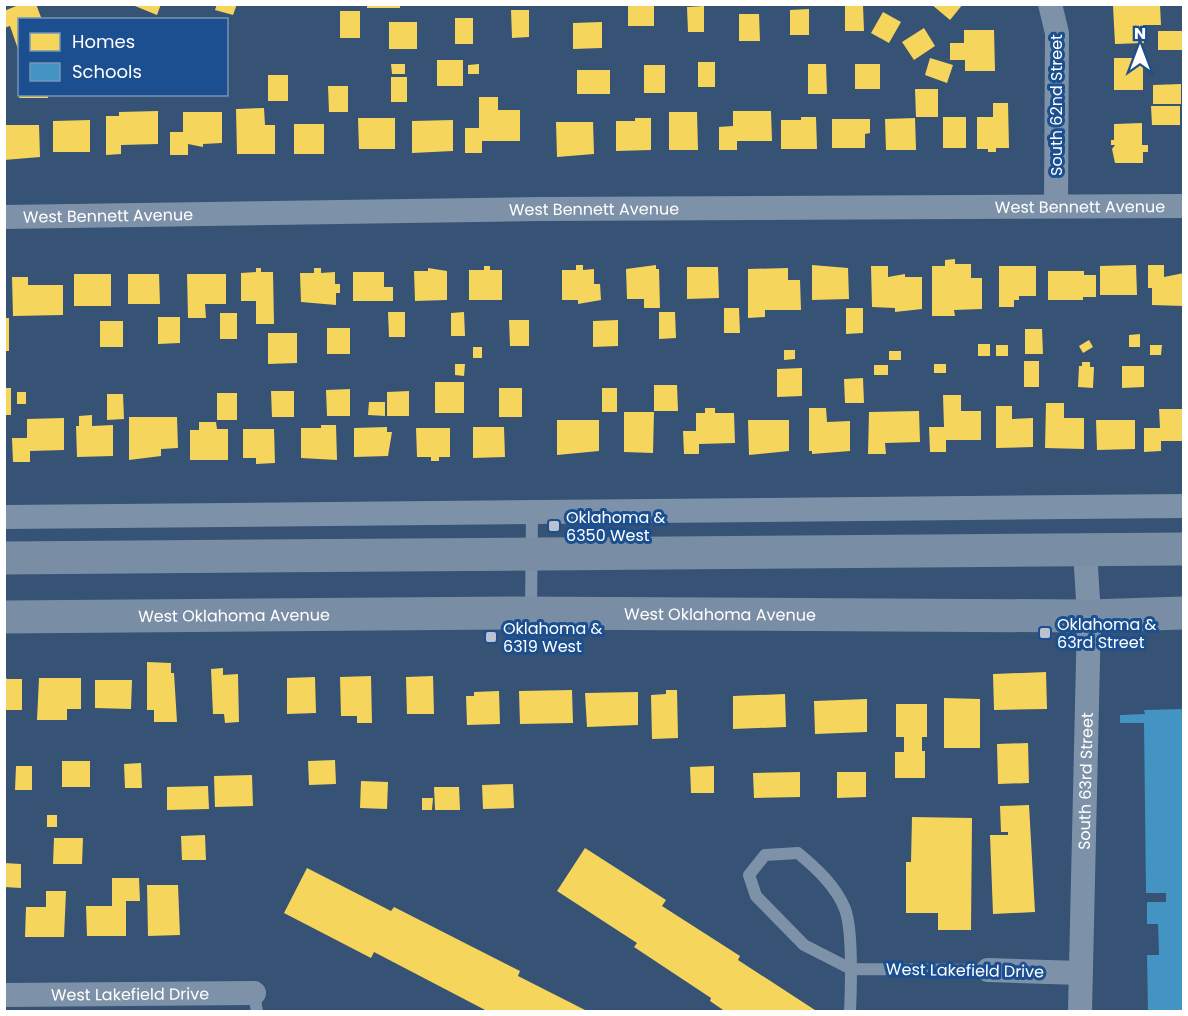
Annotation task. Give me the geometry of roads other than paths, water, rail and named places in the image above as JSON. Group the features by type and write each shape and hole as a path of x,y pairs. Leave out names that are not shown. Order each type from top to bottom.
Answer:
{"main road":[{"path":"4,558 1184,549"},
{"name":"West Oklahoma Avenue","path":"4,617 531,613 1089,616 1184,613"}],"street":[{"name":"South 62nd Street","path":"1050,4 1057,33 1056,205"},
{"name":"West Bennett Avenue","path":"4,217 1056,205 1184,206"},
{"path":"4,517 1184,506"},
{"name":"South 63rd Street","path":"1080,1011 1089,616 1085,551"},
{"name":"West Lakefield Drive","path":"988,970 1080,973"},
{"name":"West Lakefield Drive","path":"4,995 256,1002"}],"lane":[{"path":"531,613 532,513"},
{"path":"850,1011 851,969 845,910 822,874 798,853 765,855 749,875 756,896 804,945 851,969"},
{"name":"West Lakefield Drive","path":"851,969 988,970"}],"place":[{"name":"Oklahoma & 6350 West","path":"554,526"},
{"name":"Oklahoma & 63rd Street","path":"1045,633"},
{"name":"Oklahoma & 6319 West","path":"491,637"}]}
